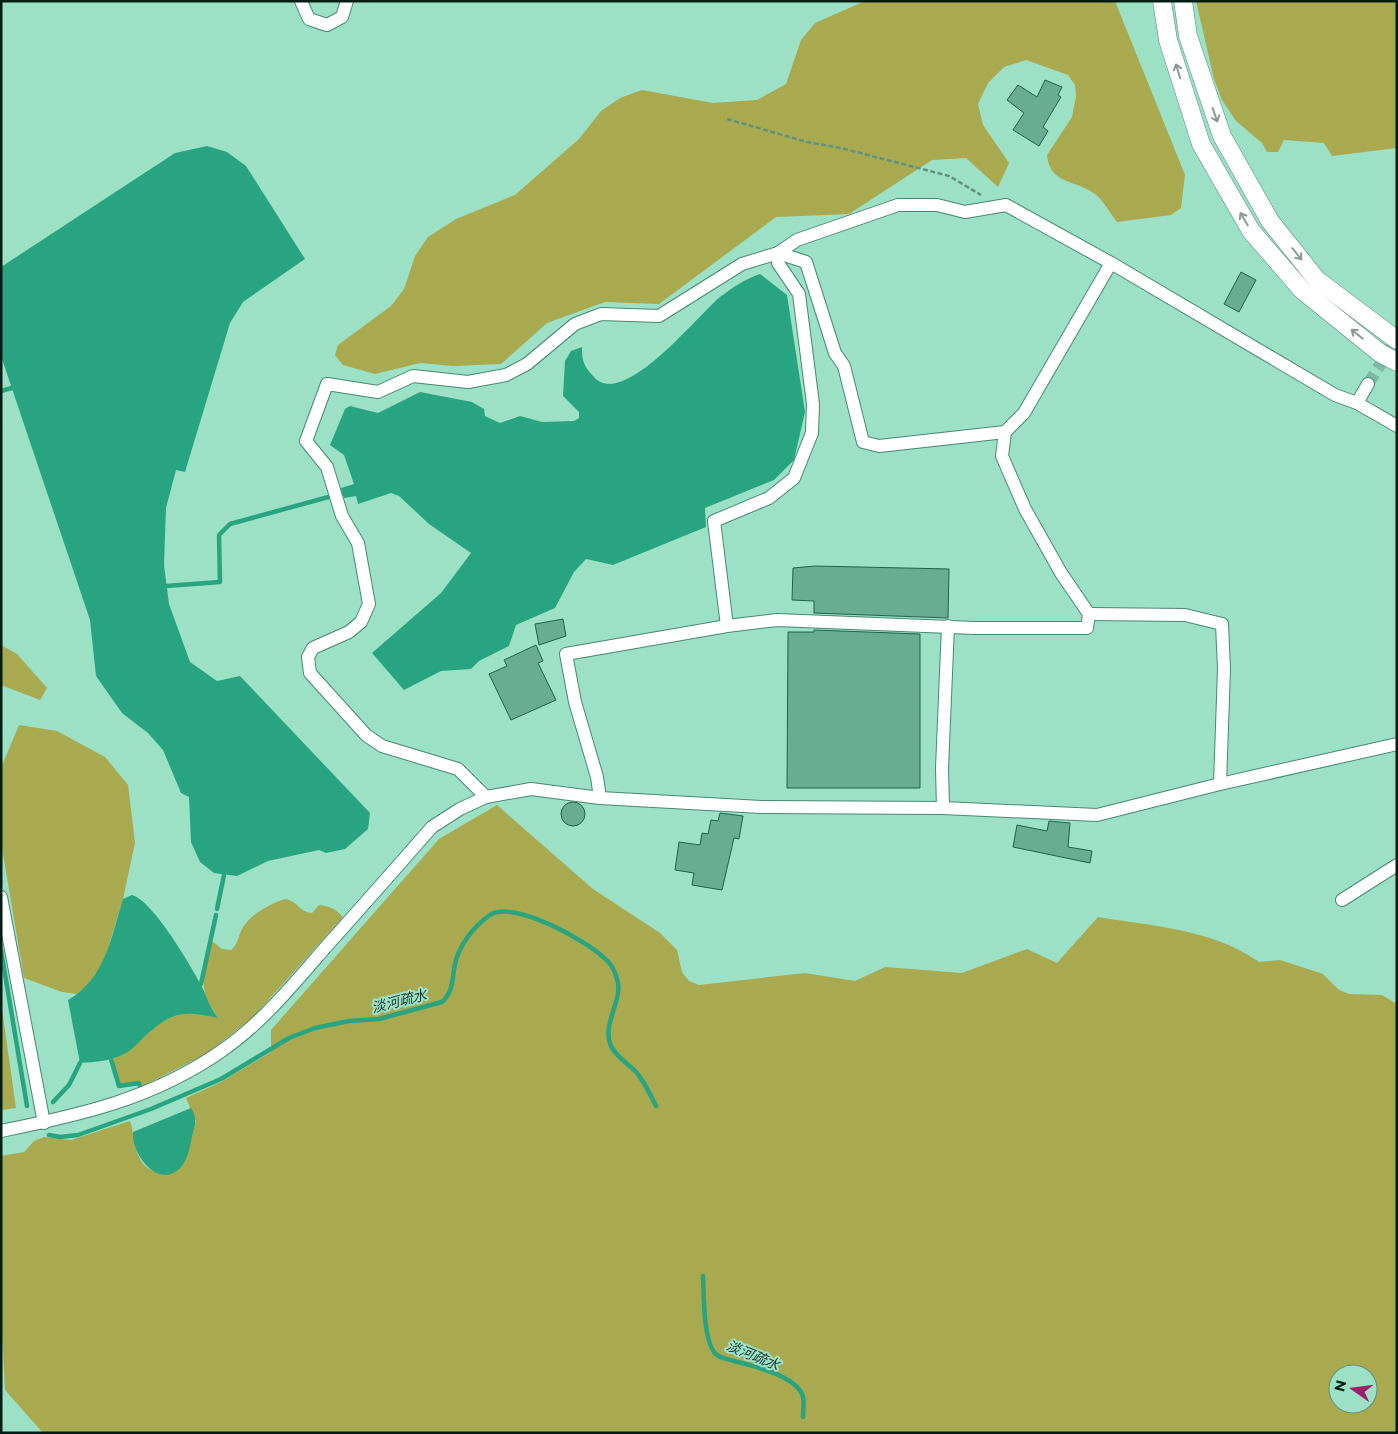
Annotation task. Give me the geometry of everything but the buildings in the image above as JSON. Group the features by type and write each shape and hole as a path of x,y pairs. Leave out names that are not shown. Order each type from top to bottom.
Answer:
{"street":[{"path":"301,1 310,19 326,25 342,17 347,1"},
{"path":"1162,1 1168,40 1201,144 1251,231 1302,290 1380,353 1397,362"},
{"path":"1183,1 1188,36 1222,136 1270,221 1317,280 1397,340"},
{"path":"486,797 458,769 382,746 366,735 310,673 308,657 313,648 349,632 361,622 369,604 358,543 342,516 327,467 306,441 327,384 378,392 413,376 468,382 506,375 527,364 575,324 601,314 659,316 742,264 778,252 798,240 898,205 937,205 965,212 1006,205 1111,263 1335,395 1357,403 1397,426"},
{"path":"778,252 806,262 835,353 844,366 863,442 879,446 1005,432 1024,414 1111,263"},
{"path":"727,626 714,522 769,498 794,478 812,433 813,404 799,294 778,263 778,252"},
{"path":"1357,403 1368,384"},
{"path":"600,798 598,778 575,702 566,654 727,626 778,620 948,626 1087,628 1089,614 1061,573 1025,509 1002,456 1005,432"},
{"path":"1089,614 1185,614 1222,624 1224,669 1220,784"},
{"path":"943,808 942,768 948,626"},
{"path":"1,1131 98,1110 143,1094 189,1071 220,1052 270,1011 432,827 460,809 486,797 531,789 600,798 762,806 943,808 1097,814 1397,744"},
{"path":"1342,900 1397,865"},
{"path":"1,897 44,1123"}],"path":[{"path":"727,119 807,142 841,148 949,176 983,196"}],"shaded area":[{"path":"865,1 1115,1 1185,175 1181,208 1171,215 1117,222 1104,203 1095,194 1058,177 1049,165 1047,155 1072,117 1076,96 1075,85 1068,75 1026,60 1004,67 988,83 978,104 983,125 1009,163 998,187 966,158 932,160 849,214 776,217 659,304 605,302 547,323 501,364 453,366 420,363 375,374 343,365 335,355 338,345 391,306 404,289 415,256 428,237 456,219 515,195 579,139 601,111 620,98 642,90 713,103 757,100 786,84 801,40 815,23"},
{"path":"1196,1 1397,1 1397,148 1332,156 1324,143 1284,140 1278,152 1267,152 1262,143 1236,121 1222,100 1214,79"},
{"path":"207,146 227,152 246,166 305,259 243,302 230,323 185,472 176,470 166,508 164,565 169,604 190,662 217,681 240,676 370,813 368,829 345,849 326,853 319,850 268,861 237,876 214,873 200,862 191,842 189,797 181,793 163,750 148,733 122,713 96,676 90,620 1,356 1,267 175,153"},
{"path":"760,274 787,295 805,412 794,460 774,480 705,508 706,527 613,565 586,559 574,572 555,608 516,625 509,646 479,661 471,669 441,671 404,690 372,653 441,593 471,553 429,524 399,496 391,493 358,504 356,496 344,498 341,488 354,484 344,455 330,445 345,409 350,406 378,413 420,392 472,402 484,409 485,416 500,423 520,416 542,422 574,421 579,418 579,412 563,396 565,361 571,351 582,347 584,364 594,377 607,384 623,381 641,371 660,356 720,297 749,278"},
{"path":"1,645 17,654 47,688 40,700 1,685"},
{"path":"19,725 57,731 105,757 128,785 135,843 123,899 104,962 88,985 77,994 62,992 24,978 1,842 1,768"},
{"path":"497,805 593,889 660,933 677,950 682,972 689,981 699,985 805,973 855,981 885,967 962,973 1027,949 1057,963 1098,917 1161,926 1202,936 1222,942 1259,962 1280,960 1323,974 1339,990 1349,994 1382,995 1397,1004 1397,1433 43,1433 5,1390 1,1311 1,1156 24,1152 34,1141 44,1137 71,1140 130,1121 135,1146 141,1161 146,1167 164,1174 187,1157 196,1121 186,1098 221,1082 271,1052 271,1030 439,839"},
{"path":"132,895 150,908 170,934 195,974 212,1010 218,1018 195,1014 178,1015 153,1029 121,1056 103,1061 80,1063 68,1000 81,991 99,968 110,942 123,899"},
{"path":"285,899 308,912 312,913 319,905 323,905 332,908 343,917 253,1017 208,1053 143,1086 141,1082 120,1085 113,1059 123,1054 159,1025 179,1015 190,1013 217,1017 204,988 205,972 212,941 222,949 231,950 237,943 245,924 250,919 267,907"},
{"path":"1,1002 16,1108 1,1110"},
{"path":"191,1108 195,1115 195,1126 184,1163 173,1173 165,1175 156,1173 142,1160 137,1151 133,1132"}],"waterway":[{"path":"1,391 12,388"},
{"path":"166,586 220,582 219,535 230,524 343,493"},
{"path":"217,909 224,875"},
{"name":"淡河疏水","path":"49,1135 60,1137 78,1135 151,1109 221,1079 289,1038 315,1028 349,1021 379,1019 442,1002 451,989 455,964 464,943 484,919 501,912 532,917 566,932 594,950 610,964 614,970 618,987 618,995 609,1029 611,1046 616,1054 640,1077 656,1106"},
{"path":"201,984 216,915"},
{"name":"淡河疏水","path":"1,950 27,1106"},
{"path":"111,1059 119,1086 139,1083 140,1086"},
{"path":"53,1102 69,1085 80,1063"},
{"name":"淡河疏水","path":"703,1276 706,1326 710,1345 714,1352 723,1358 772,1372 797,1387 803,1396 803,1417"}],"tunnel":[{"path":"1368,384 1397,338"}]}
